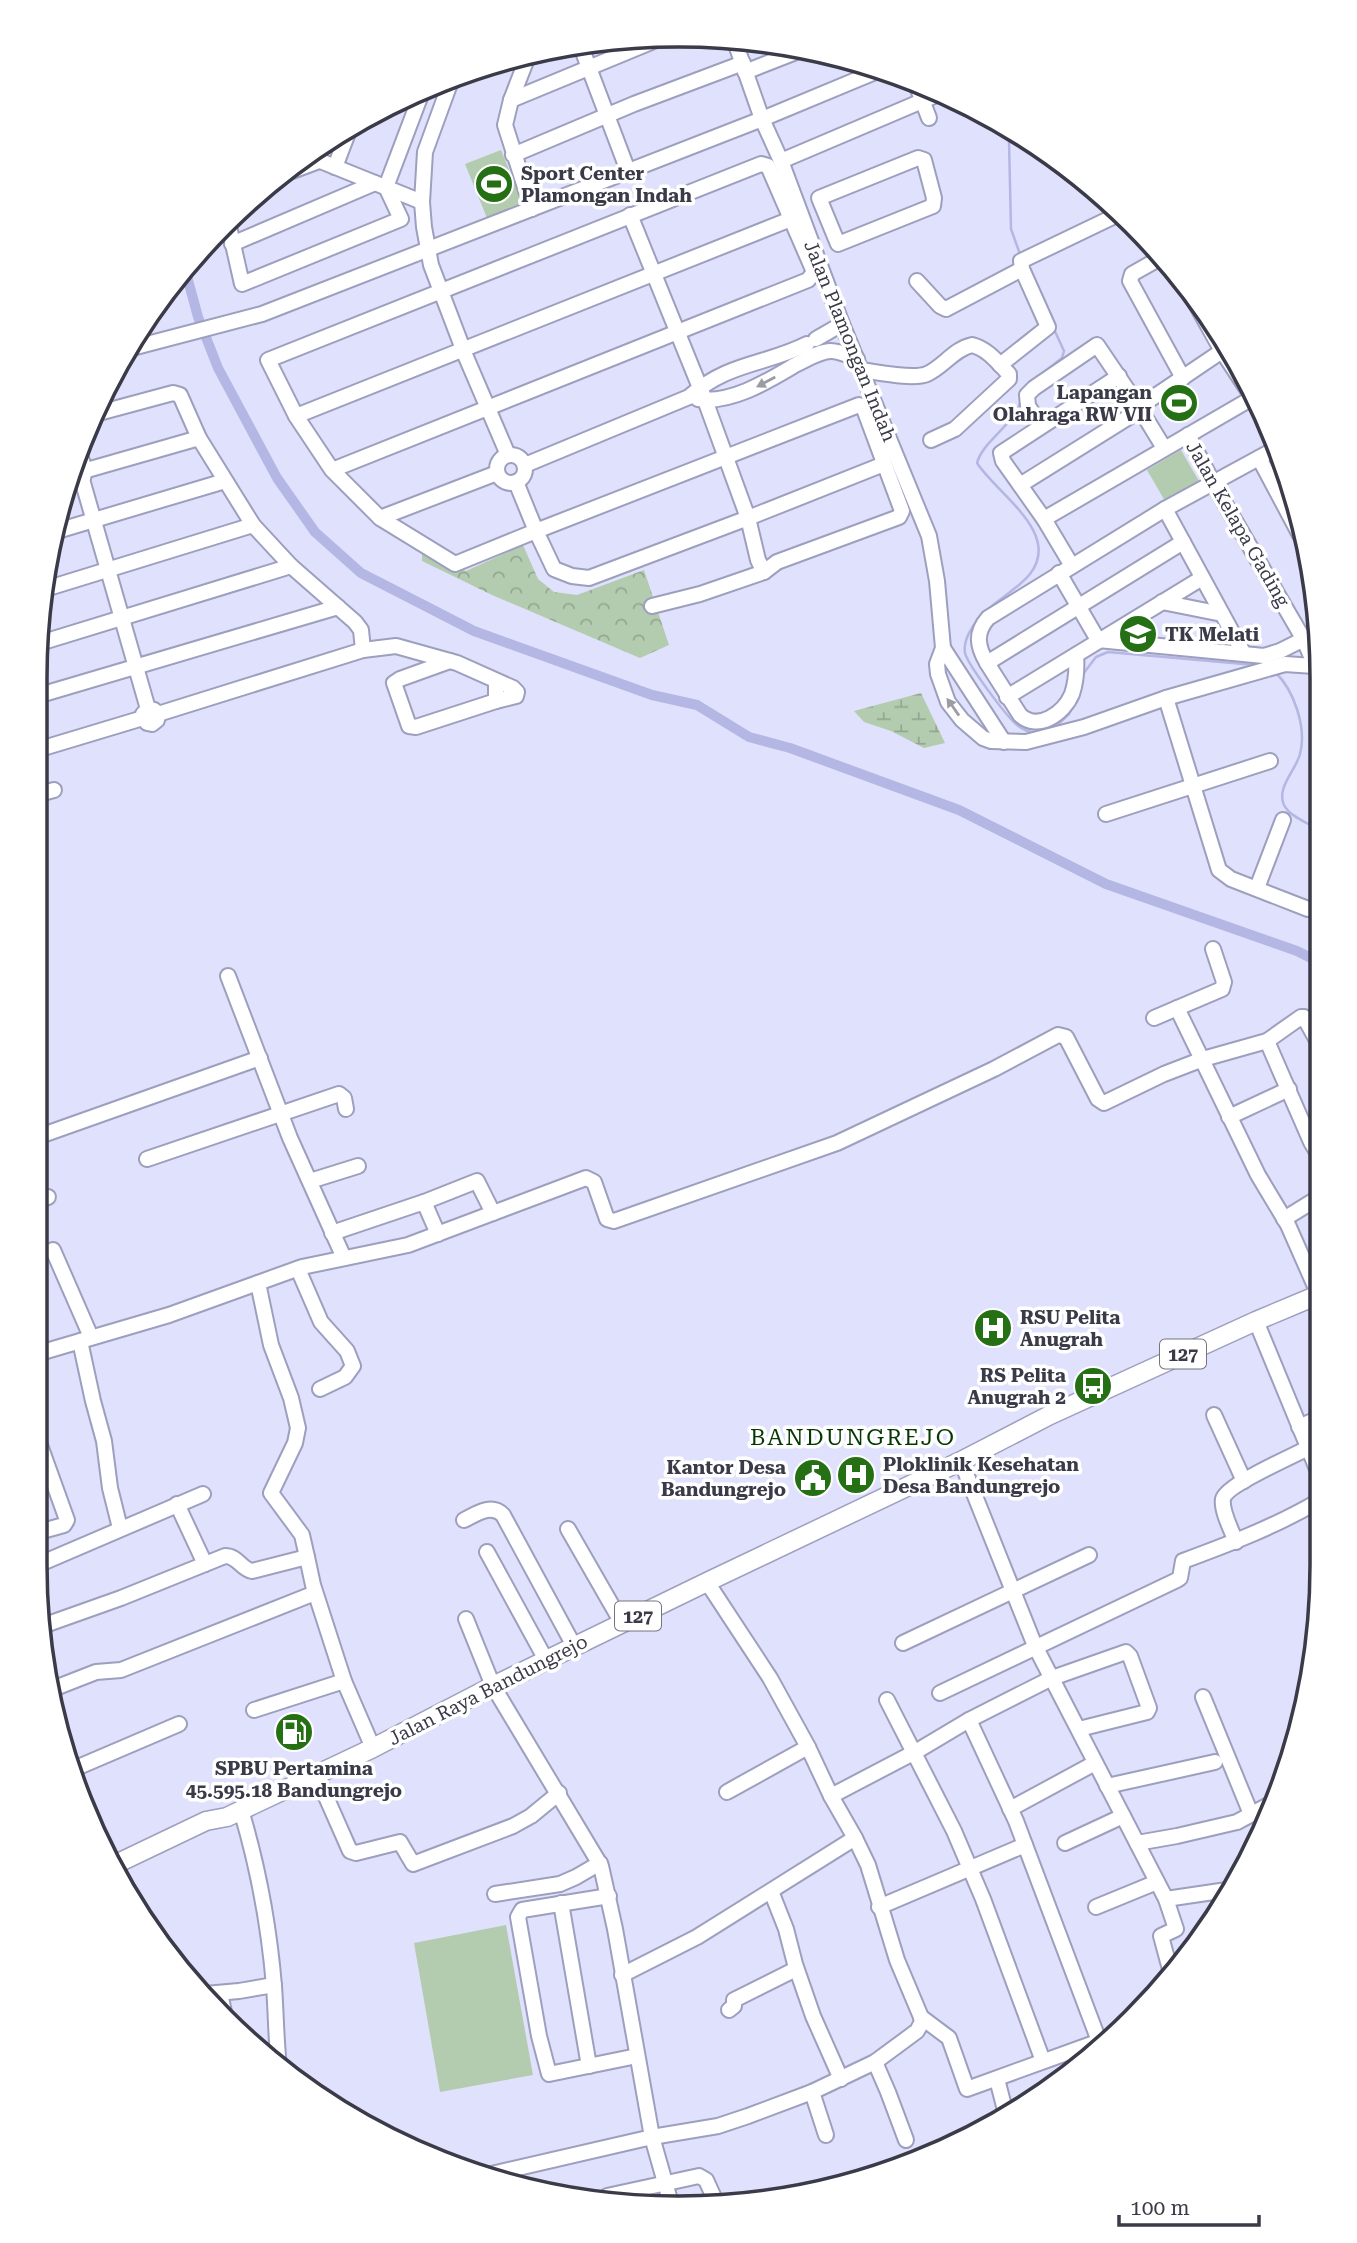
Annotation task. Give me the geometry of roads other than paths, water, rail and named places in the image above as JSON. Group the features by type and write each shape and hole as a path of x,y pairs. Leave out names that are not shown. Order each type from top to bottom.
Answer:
{"main road":[{"name":"127","path":"1256,1321 1310,1297"},
{"name":"Jalan Raya Bandungrejo","path":"122,1861 206,1821 234,1813 373,1748 574,1646 961,1461 1050,1415 1256,1321"},
{"name":"Jalan Raya Bandungrejo","path":"127,1870 208,1834 234,1813"}],"street":[{"path":"511,100 633,49"},
{"name":"Jalan Plamongan Indah","path":"738,51 842,324 931,544 943,648 937,664 938,674 948,702 962,720 984,738 1026,743 1084,727 1166,698 1288,663"},
{"path":"584,55 628,171"},
{"path":"513,155 607,116 782,56"},
{"path":"524,67 505,125 532,209"},
{"path":"143,346 262,314 865,76"},
{"path":"446,92 425,152 422,201 428,250 463,349 508,455"},
{"path":"921,95 929,118"},
{"path":"781,161 927,98"},
{"path":"232,244 380,185 417,104"},
{"path":"335,167 344,144"},
{"path":"918,158 924,160 934,198 930,209 839,244 828,221 820,197 918,158"},
{"path":"318,161 422,201"},
{"path":"332,470 808,280 814,272 771,170 761,164 270,358 268,363 296,416 332,470 380,518 455,564 859,405 864,409 902,509 899,517 777,562 764,572 700,594 653,606"},
{"path":"230,234 242,284 401,219 380,185"},
{"path":"630,215 698,395 725,456 748,518 758,561 764,572"},
{"path":"917,281 946,309 1023,263 1110,218"},
{"path":"296,416 790,219"},
{"path":"807,232 828,221"},
{"path":"1153,262 1132,274 1130,281 1183,378"},
{"path":"1000,365 1048,327 1023,263"},
{"path":"698,395 744,393 842,324"},
{"path":"525,465 698,395 726,372 750,363 826,339 832,351"},
{"path":"812,344 859,365 919,376 926,375 972,345 982,348 1009,374 1009,379 955,429 931,440"},
{"path":"1041,425 1028,406 1027,395 1096,345 1119,376 1164,448"},
{"path":"1020,485 1219,354"},
{"path":"1098,640 1080,607 1044,519 1003,461 1001,453 1119,376"},
{"path":"107,411 176,393 182,398 199,438 253,525 291,566 359,627 363,650"},
{"path":"1188,435 1246,402"},
{"name":"Jalan Kelapa Gading","path":"1044,519 1188,435 1213,484 1309,651"},
{"path":"82,474 199,438"},
{"path":"1076,655 1072,694 1060,711 1038,722 1025,719 1007,697 991,660 978,642 979,632 985,621 1066,570 1165,509 1268,453"},
{"path":"508,455 519,456 525,465 524,475 516,482 505,482 497,473 498,462 508,455"},
{"path":"1259,458 1285,505"},
{"path":"516,482 554,569 572,576 589,578 884,464"},
{"path":"380,518 497,473"},
{"path":"79,481 109,569 150,714"},
{"path":"66,528 225,481"},
{"path":"1273,484 1278,481"},
{"path":"1165,509 1244,654"},
{"path":"54,586 253,525"},
{"path":"991,660 1183,542"},
{"path":"49,640 291,566"},
{"path":"1007,697 1202,578"},
{"path":"1162,602 1222,614"},
{"path":"47,693 338,607"},
{"path":"1098,640 1264,656 1306,644"},
{"path":"1288,663 1308,642"},
{"path":"47,747 363,650 396,646 450,661 517,692 513,698 416,727 409,726 394,683 450,661"},
{"name":"Jalan Plamongan Indah","path":"943,648 1004,742"},
{"name":"Jalan Kelapa Gading","path":"1288,663 1310,669"},
{"path":"496,681 496,701"},
{"path":"1166,698 1219,870 1231,879 1310,909"},
{"path":"1106,814 1270,761"},
{"path":"47,792 54,790"},
{"path":"1257,888 1283,820"},
{"path":"1154,1018 1215,994 1225,986 1213,949"},
{"path":"228,976 281,1114 344,1258"},
{"path":"1177,1008 1229,1117 1289,1225 1310,1275"},
{"path":"47,1351 169,1315 298,1269 394,1249 589,1178 594,1182 607,1219 614,1221 837,1143 969,1081 1058,1035 1066,1037 1098,1099 1104,1103 1164,1074 1203,1059 1267,1041 1304,1017 1310,1028"},
{"path":"1267,1041 1310,1140"},
{"path":"47,1133 260,1058"},
{"path":"1229,1117 1289,1089"},
{"path":"147,1160 339,1094 344,1098 346,1109"},
{"path":"310,1181 358,1166"},
{"path":"332,1233 477,1181 493,1213"},
{"path":"424,1202 438,1234"},
{"path":"1284,1219 1310,1203"},
{"path":"53,1250 86,1339 93,1401 104,1441 110,1488 120,1528"},
{"path":"298,1269 321,1322 347,1351 353,1366 345,1377 320,1389"},
{"path":"258,1283 271,1345 291,1398 298,1428 295,1443 271,1493 302,1535 315,1592 344,1681 373,1748"},
{"path":"1256,1321 1310,1453"},
{"path":"1214,1415 1244,1481"},
{"path":"1299,1427 1310,1422"},
{"path":"1236,1542 1223,1503 1225,1495 1244,1481 1308,1448"},
{"path":"961,1461 1035,1646 1166,1899 1176,1929 1162,1934 1161,1937 1168,1962"},
{"path":"47,1466 67,1520 64,1525 47,1530"},
{"path":"47,1561 203,1494"},
{"path":"177,1504 205,1564"},
{"path":"940,1693 1177,1580 1180,1578 1182,1561 1236,1542 1285,1521 1310,1506"},
{"path":"464,1520 486,1510 499,1511 574,1646"},
{"path":"568,1529 622,1623"},
{"path":"487,1552 546,1660"},
{"path":"903,1643 1089,1555"},
{"path":"51,1623 228,1556 252,1571 307,1557"},
{"path":"505,2171 652,2137 718,2126 841,2079 874,2062 917,2031 922,2022 897,1960 868,1865 855,1838 760,1661 707,1582"},
{"path":"59,1687 96,1672 121,1670 140,1663 315,1592"},
{"path":"466,1619 493,1686 600,1863 652,2137 668,2196"},
{"path":"831,1796 1052,1678 1124,1652 1130,1656 1149,1708 1147,1712 1079,1729"},
{"path":"254,1710 344,1681"},
{"path":"1203,1697 1251,1814"},
{"path":"887,1700 915,1752 970,1870 1043,2062"},
{"path":"969,1720 1025,1845 1097,2037"},
{"path":"81,1766 179,1724"},
{"path":"727,1792 808,1747"},
{"path":"1107,1786 1215,1762"},
{"path":"1010,1809 1095,1763"},
{"path":"316,1774 350,1851 356,1853 400,1842 413,1864 513,1825 531,1816 558,1793"},
{"path":"1137,1843 1237,1822 1261,1809"},
{"path":"234,1813 255,1856 274,1985 278,2052"},
{"path":"1065,1843 1123,1816"},
{"path":"622,1975 697,1937 855,1838"},
{"path":"879,1907 1025,1845"},
{"path":"495,1894 560,1884 600,1863"},
{"path":"1096,1907 1157,1882"},
{"path":"771,1891 813,2016 841,2079"},
{"path":"1166,1899 1218,1891"},
{"path":"608,1896 527,1908 519,1912 522,1944 548,2073 551,2075 638,2056"},
{"path":"561,1903 589,2066"},
{"path":"729,2010 734,2006 734,2000 796,1969"},
{"path":"216,1994 274,1985"},
{"path":"922,2017 949,2038 967,2090 1088,2045"},
{"path":"874,2062 906,2140"},
{"path":"997,2079 1004,2105"},
{"path":"812,2092 826,2135"},
{"path":"626,2193 687,2178 704,2178 712,2194"}],"waterway":[{"path":"1009,141 1011,229 1021,257"},
{"path":"188,281 198,317 218,368 277,478 315,532 361,573 474,631 652,695 697,705 749,737 790,748 959,810 1106,884 1310,958"},
{"path":"1039,376 1062,358 1064,351 1053,327"},
{"path":"984,613 1025,579 1038,559 1038,544 1033,529 977,463 985,448 1011,419 1021,401"},
{"path":"980,618 967,638 965,653 968,659 1012,720 1024,730 1038,732"},
{"path":"1083,674 1096,657 1108,652 1255,665"},
{"path":"1275,672 1293,699 1302,733 1300,754 1284,786 1282,799 1287,809 1310,825"},
{"path":"1054,728 1069,714 1074,704"}],"place":[{"name":"Sport Center Plamongan Indah","path":"494,184"},
{"name":"Lapangan Olahraga RW VII","path":"1179,403"},
{"name":"TK Melati","path":"1138,634"},
{"name":"RSU Pelita Anugrah","path":"993,1328"},
{"name":"RS Pelita Anugrah 2","path":"1093,1386"},
{"name":"Ploklinik Kesehatan Desa Bandungrejo","path":"856,1475"},
{"name":"Kantor Desa Bandungrejo","path":"813,1478"},
{"name":"SPBU Pertamina 45.595.18 Bandungrejo","path":"294,1732"}],"district":[{"name":"BANDUNGREJO","path":"853,1437"}]}
